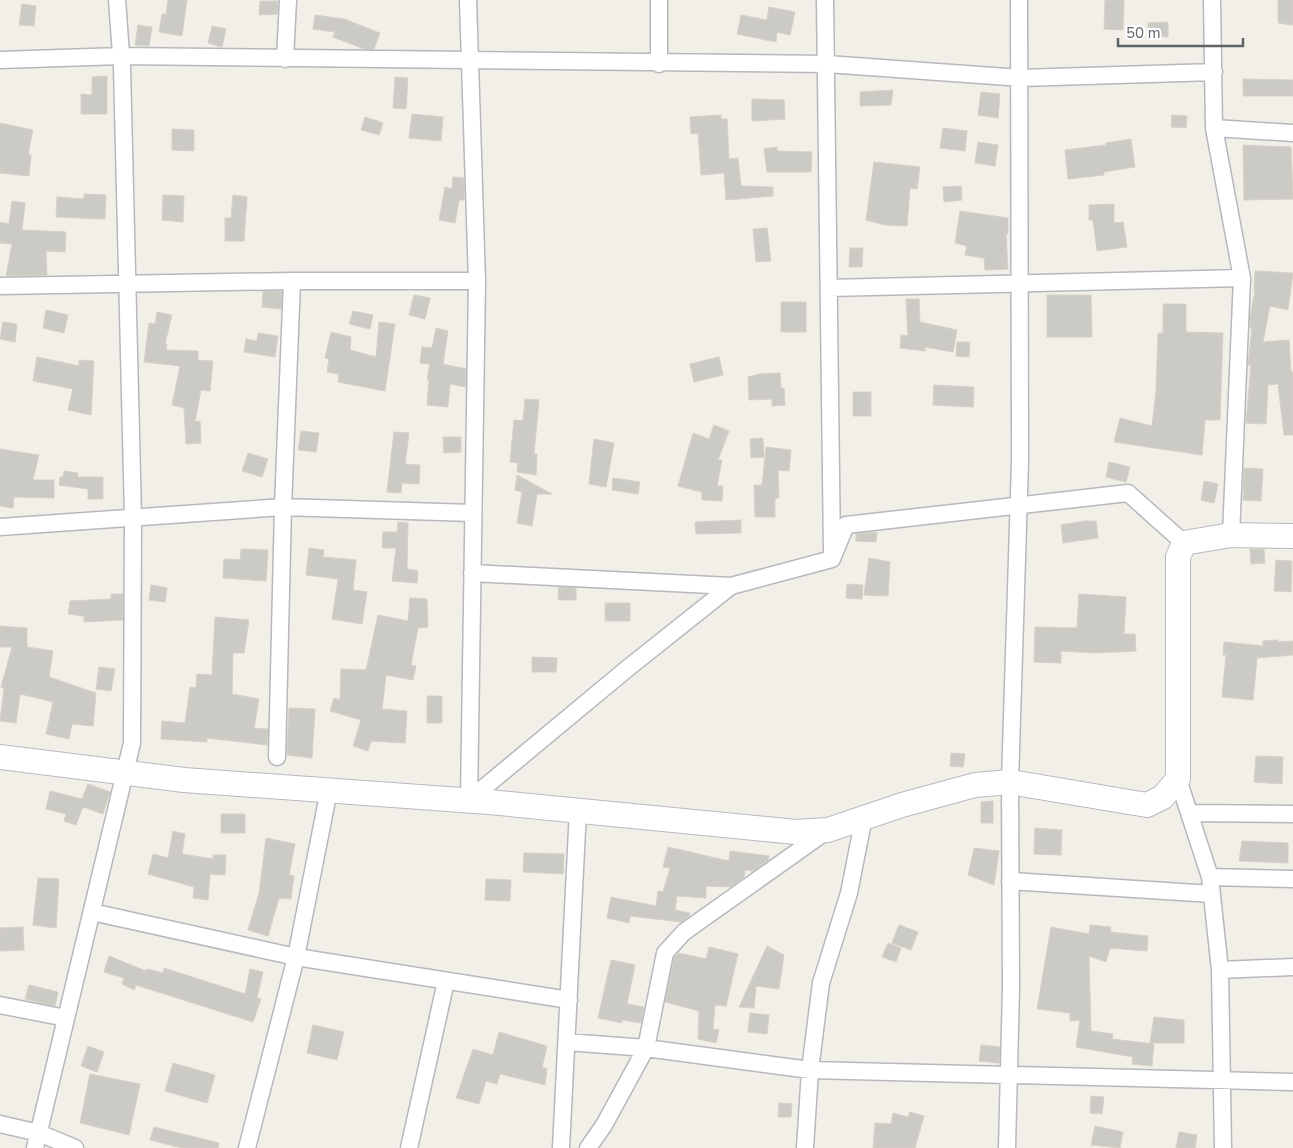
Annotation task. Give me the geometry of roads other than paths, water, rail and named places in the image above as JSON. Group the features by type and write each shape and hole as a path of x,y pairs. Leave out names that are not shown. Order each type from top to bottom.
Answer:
{"street":[{"path":"37,1141 132,743 133,516 118,0"},
{"path":"285,59 288,0"},
{"path":"468,0 477,281 469,800"},
{"path":"659,0 659,64"},
{"path":"825,0 832,559"},
{"path":"1007,1148 1012,988 1010,782 1018,505 1021,78 1019,0"},
{"path":"1212,0 1214,128 1242,278 1231,535"},
{"path":"0,60 121,56 659,64 827,64 1021,78 1214,72"},
{"path":"1214,128 1293,133"},
{"path":"829,288 1242,278"},
{"path":"0,286 292,281 477,281"},
{"path":"277,756 283,507 292,281"},
{"path":"832,559 846,525 1128,493 1184,543"},
{"path":"0,527 133,516 283,507 472,513"},
{"path":"1184,543 1231,535 1293,536"},
{"path":"1184,543 1178,557 1178,779 1210,876 1220,970 1223,1148"},
{"path":"472,573 731,586 832,559"},
{"path":"469,800 628,668 731,586"},
{"path":"0,757 184,780 469,800 796,832 828,830"},
{"path":"588,1148 604,1125 646,1048 665,953 684,932 828,830 864,817 975,785 1010,782 1147,805 1163,797 1178,779"},
{"path":"247,1148 296,957 329,790"},
{"path":"561,1148 578,810"},
{"path":"1189,813 1293,814"},
{"path":"805,1148 810,1070 821,983 849,893 864,817"},
{"path":"1210,876 1293,880"},
{"path":"1010,881 1212,894"},
{"path":"92,912 296,957 569,1000"},
{"path":"1220,970 1293,967"},
{"path":"409,1148 446,981"},
{"path":"0,1005 66,1018"},
{"path":"567,1042 646,1048 810,1070 1293,1082"},
{"path":"0,1124 37,1141 75,1148"}]}
